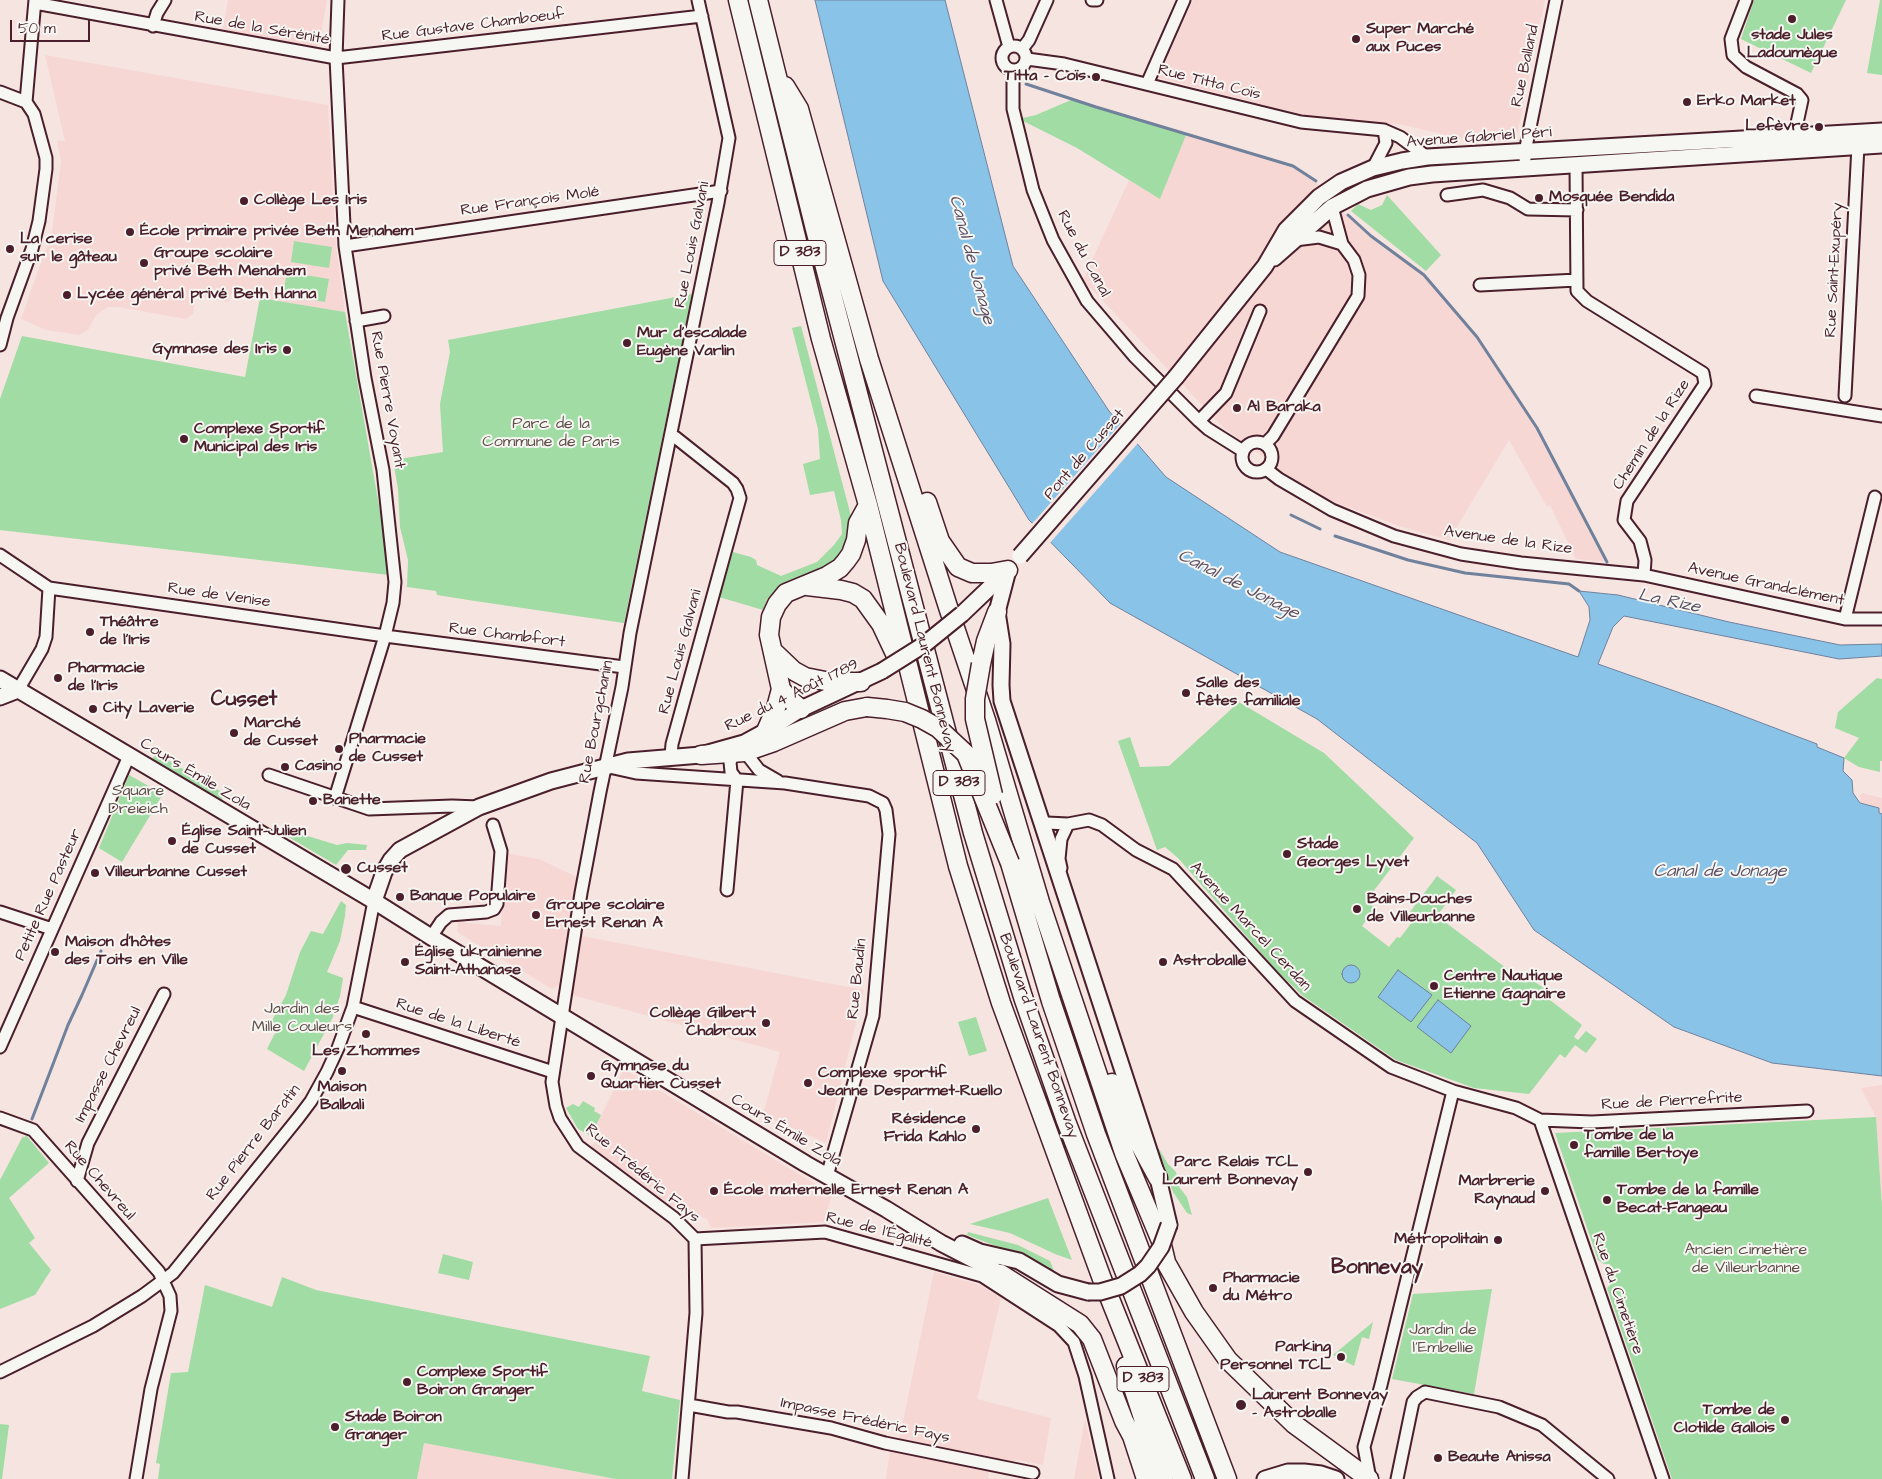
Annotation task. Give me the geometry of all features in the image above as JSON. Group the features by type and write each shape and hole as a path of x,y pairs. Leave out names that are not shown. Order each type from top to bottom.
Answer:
{"highway":[{"name":"Boulevard Laurent Bonnevay","path":"738,0 821,339 868,505 958,866 1001,1003 1102,1279 1182,1479"},
{"name":"Boulevard Laurent Bonnevay","path":"758,0 950,749 973,832 1023,997 1066,1121 1205,1479"},
{"path":"774,67 799,109 869,359 986,720 1046,921 1124,1153 1161,1241 1166,1262"},
{"path":"869,359 884,376 940,541 958,567 972,573 991,573 1008,570"},
{"path":"801,708 788,698 781,689 769,635 769,625 774,609 786,594 834,572 846,561 851,554 856,540 858,523 868,505"},
{"path":"804,586 841,590 853,593 864,599 873,611 894,654 909,675"},
{"path":"997,612 986,641 981,664 975,699 975,719 978,739 1010,864 1051,1000 1096,1134 1227,1479"},
{"path":"773,652 794,671 804,676 830,682 861,682"},
{"path":"964,653 992,717 1027,819 1065,944 1106,1067 1126,1119 1158,1178"},
{"path":"766,731 776,708 781,689"},
{"path":"701,755 740,753 774,742 845,711 867,708 905,712 938,728 966,754 1010,864"},
{"path":"1096,1134 1107,1147 1156,1246 1194,1312 1228,1360 1294,1424 1370,1479"},
{"path":"1001,1274 1080,1324 1092,1339 1105,1368 1124,1421 1132,1436 1146,1479"},
{"path":"1102,1279 1103,1306 1131,1379 1163,1479"},
{"path":"1124,1421 1126,1439 1138,1479"}],"main road":[{"name":"Avenue Gabriel Péri","path":"1265,266 1286,230 1319,197 1341,182 1373,168 1402,161 1525,152 1882,132"},
{"name":"Avenue Gabriel Péri","path":"1576,165 1583,156 1628,153 1642,145"},
{"name":"Avenue Gabriel Péri","path":"1336,205 1367,189 1409,177 1432,174 1882,145"},
{"path":"1265,266 1336,205"},
{"name":"Pont de Cusset","path":"1008,570 1176,377 1265,266"},
{"path":"1008,570 997,612 1002,644 1002,701 1158,1178"},
{"name":"Rue du 4 Août 1789","path":"479,807 551,781 605,766 671,756 701,755 744,743 801,708 861,682 925,644 962,614 1008,570"},
{"name":"Cours Émile Zola","path":"0,679 374,900 431,937 827,1176 955,1250 1001,1274"},
{"path":"0,697 18,690"},
{"name":"Rue Pierre Baratin","path":"374,900 390,860 400,850 479,807"},
{"name":"Cours Émile Zola","path":"886,1209 980,1252 989,1252 1019,1261 1058,1284 1088,1292 1100,1292 1121,1286 1140,1274 1161,1247 1169,1225 1158,1178"},
{"path":"1265,1479 1288,1472 1304,1472 1321,1474 1336,1479"}],"street":[{"path":"153,26 165,0"},
{"name":"Rue Pierre Voyant","path":"335,798 385,636 393,604 395,582 395,564 383,470 366,388 345,246 336,58 338,0"},
{"name":"Rue Louis Galvani","path":"671,756 740,498 733,483 676,437 671,436 721,191 729,138 698,0"},
{"path":"996,0 1009,47"},
{"path":"1024,54 1016,46 1009,47 1004,51 1003,63 1007,68 1013,70 1019,69 1024,65 1024,54 1047,0"},
{"path":"1147,84 1184,0"},
{"name":"Rue Balland","path":"1525,168 1525,152 1556,0"},
{"path":"1746,0 1731,39 1733,55 1746,67 1796,94 1802,100 1794,137"},
{"path":"26,102 35,2"},
{"name":"Rue de la Sérénité","path":"35,2 153,26 336,58"},
{"name":"Rue Gustave Chamboeuf","path":"336,58 702,16"},
{"name":"Rue Titta Coïs","path":"1024,54 1301,122 1384,130 1400,138 1427,158"},
{"name":"Rue du Canal","path":"1013,70 1012,109 1034,190 1053,240 1087,301 1134,356 1199,421 1208,429 1244,451"},
{"path":"0,92 26,102 36,118 46,158 39,221 32,249 7,318 0,345"},
{"path":"1373,168 1386,143 1384,130"},
{"name":"Rue Saint-Exupéry","path":"1845,396 1858,146"},
{"name":"Chemin de la Rize","path":"1576,165 1577,291 1587,301 1703,373 1705,384 1627,501 1624,520 1640,540 1645,560 1644,576"},
{"path":"1447,195 1483,190 1510,198 1528,209 1577,210"},
{"name":"Rue François Molé","path":"345,246 721,191"},
{"path":"1265,444 1273,436 1358,296 1359,275 1354,260 1342,244 1336,205"},
{"path":"1295,240 1318,237 1342,244"},
{"path":"1480,285 1577,280"},
{"path":"1199,421 1226,393 1260,311"},
{"path":"356,321 384,316"},
{"path":"1756,396 1882,416"},
{"name":"Rue Bourgchanin","path":"562,1016 581,893 671,436"},
{"path":"1261,442 1265,444 1269,447 1272,456 1269,465 1257,471 1248,468 1243,460 1244,451 1250,443 1261,442"},
{"name":"Avenue de la Rize","path":"1266,468 1279,480 1332,510 1394,536 1461,554 1521,563 1644,576"},
{"path":"1845,620 1875,497"},
{"path":"0,555 49,588 46,637 42,649 18,690"},
{"name":"Avenue Grandclément","path":"1644,576 1845,620 1882,619"},
{"name":"Rue de Venise","path":"49,588 385,636"},
{"name":"Rue Chambfort","path":"385,636 624,667"},
{"path":"727,890 736,780 731,772 730,762 740,753 759,770 785,783"},
{"name":"Petite Rue Pasteur","path":"0,1047 129,756"},
{"path":"605,766 636,774 785,783"},
{"path":"750,781 756,778 759,770"},
{"name":"Rue du 4 Août 1789","path":"269,775 369,809 479,807"},
{"name":"Rue Baudin","path":"785,783 869,796 883,803 886,810 889,834 873,1016 827,1176"},
{"name":"Avenue Marcel Cerdan","path":"1043,824 1068,824 1089,820 1102,825 1136,850 1173,869 1295,1001 1392,1067 1453,1091 1516,1108 1540,1120"},
{"path":"1062,883 1059,859 1061,839 1068,824"},
{"path":"431,937 441,922 449,915 486,912 494,909 497,904 501,851 493,825"},
{"name":"Rue Pierre Baratin","path":"0,1372 93,1326 174,1273 311,1101 338,1048 354,1007 374,900"},
{"path":"0,912 52,929"},
{"name":"Impasse Chevreul","path":"77,1180 88,1143 164,994"},
{"name":"Rue de la Liberté","path":"354,1007 553,1072"},
{"path":"0,1016 12,1020"},
{"name":"Rue Frédéric Fays","path":"562,1016 553,1072 553,1090 560,1118 578,1146 674,1218 695,1239 696,1313 682,1479"},
{"path":"1370,1479 1364,1447 1453,1091"},
{"name":"Rue de Pierrefrite","path":"1540,1120 1592,1122 1807,1111"},
{"name":"Rue Chevreul","path":"0,1118 33,1130 159,1272 164,1281"},
{"name":"Rue du Cimetière","path":"1540,1120 1663,1479"},
{"name":"Rue de l'Égalité","path":"695,1239 826,1232 949,1266 955,1250"},
{"path":"949,1266 982,1276 1003,1288 1059,1326 1074,1342 1085,1376 1108,1479"},
{"path":"136,1479 150,1388 171,1307 170,1296 164,1281"},
{"path":"1397,1479 1413,1402 1425,1392 1499,1407 1542,1425 1608,1479"},
{"name":"Impasse Frédéric Fays","path":"689,1406 831,1428 885,1442 1033,1473"}],"shaded area":[{"path":"228,0 327,0 319,44 316,47 223,30"},
{"name":"Super Marché aux Puces","path":"1193,0 1545,0 1516,140 1468,140 1403,125 1312,117 1158,78"},
{"name":"Collège Les Iris","path":"45,55 328,105 336,247 345,312 231,293 229,302 196,296 193,314 186,319 119,307 108,307 96,315 88,330 79,335 46,330 21,319 52,232 61,161 57,141 65,141"},
{"path":"1186,133 1285,164 1310,176 1349,218 1426,278 1478,340 1521,403 1561,474 1606,562 1576,559 1550,505 1547,507 1509,440 1449,540 1399,526 1313,494 1224,428 1083,280 1129,180 1160,198"},
{"path":"1862,793 1882,798 1882,814 1879,813 1879,808 1860,803 1861,797 1859,797"},
{"name":"Groupe scolaire Ernest Renan A","path":"505,853 539,859 577,877 559,985 552,989 457,932 458,922 501,926"},
{"name":"Collège Gilbert Chabroux","path":"582,936 864,990 826,1143 763,1115 780,1052 572,995"},
{"path":"624,1069 832,1194 824,1222 711,1228 707,1219 671,1206 591,1147 597,1139 591,1136"},
{"path":"1882,1085 1882,1207 1876,1117 1861,1088"},
{"path":"934,1272 980,1285 1001,1298 977,1399 1051,1418 1043,1465 1017,1460 989,1472 988,1479 886,1479 890,1451 900,1436"},
{"path":"1085,1420 1099,1479 1074,1479"},
{"path":"424,1443 616,1479 417,1479"}],"green space":[{"name":"stade Jules Ladoumègue","path":"1754,0 1846,0 1811,73 1741,39"},
{"path":"1880,0 1882,0 1882,75 1867,73"},
{"path":"1071,100 1186,135 1160,199 1077,148 1023,121 1023,118 1036,115"},
{"path":"1387,195 1441,255 1426,271 1351,211 1358,204 1371,210 1382,205"},
{"path":"294,241 332,247 329,268 291,262"},
{"path":"287,272 329,279 325,302 283,295"},
{"name":"Parc de la Commune de Paris","path":"692,294 624,623 437,595 436,591 407,587 408,560 400,527 398,489 393,460 443,452 440,404 450,352 448,340"},
{"name":"Complexe Sportif Municipal des Iris","path":"260,298 345,312 388,557 389,575 0,530 0,399 22,336 245,377"},
{"path":"801,326 852,520 849,537 837,558 825,567 790,580 779,587 767,599 763,610 719,597 733,552 751,557 756,560 757,565 781,576 817,562 842,534 841,520 834,491 810,495 803,464 820,459 818,429 792,328"},
{"path":"1877,678 1882,679 1882,761 1880,761 1880,772 1859,767 1844,758 1859,738 1835,728 1838,712"},
{"path":"1239,702 1324,753 1414,838 1366,901 1375,908 1362,926 1389,947 1397,937 1400,938 1416,917 1410,912 1437,876 1456,890 1437,916 1526,983 1530,979 1544,988 1541,993 1582,1025 1574,1037 1578,1040 1586,1031 1597,1039 1586,1053 1575,1045 1565,1058 1560,1054 1529,1094 1474,1088 1396,1060 1303,996 1276,970 1178,858 1165,847 1157,850 1118,741 1130,737 1140,767 1169,766"},
{"path":"156,753 225,794 221,801 152,760"},
{"name":"Square Dreieich","path":"129,775 163,794 122,862 99,848"},
{"path":"288,830 337,845 347,843 367,845 366,850 348,850 336,865 285,835"},
{"name":"Jardin des Mille Couleurs","path":"341,901 346,905 345,916 340,941 327,972 343,978 340,996 333,1017 304,1071 267,1049 277,1029 270,1024 286,995 300,952 311,931 323,934"},
{"path":"976,1017 987,1051 969,1056 958,1022"},
{"path":"583,1101 595,1108 594,1111 601,1115 591,1136 578,1129 566,1108 573,1104 579,1107"},
{"name":"Ancien cimetière de Villeurbanne","path":"1876,1117 1882,1207 1882,1479 1672,1479 1607,1288 1611,1284 1610,1264 1604,1264 1598,1260 1555,1133"},
{"path":"26,1135 49,1163 9,1198 35,1238 29,1243 51,1270 35,1295 0,1309 0,1180 23,1136 24,1138"},
{"path":"1156,1149 1159,1149 1168,1164 1176,1172 1179,1187 1187,1197 1192,1215 1187,1213 1173,1192"},
{"path":"1048,1198 1072,1260 1010,1233 970,1224"},
{"path":"968,1232 1018,1245 1050,1261 1058,1281 1009,1251 967,1235"},
{"path":"443,1254 473,1262 469,1280 438,1273"},
{"name":"Complexe Sportif Boiron Granger","path":"282,1277 316,1290 650,1356 642,1391 680,1400 672,1479 616,1479 424,1443 417,1479 158,1479 160,1464 156,1463 171,1373 188,1372 205,1285 272,1307"},
{"name":"Jardin de l'Embellie","path":"1492,1289 1474,1394 1392,1379 1413,1294"},
{"path":"1373,1322 1369,1339 1362,1337 1354,1366 1333,1355"},
{"path":"0,1424 9,1425 2,1479 0,1479"}],"water":[{"name":"Canal de Jonage","path":"815,0 945,0 1013,266 1109,411 1166,477 1280,552 1578,657 1590,620 1589,607 1579,591 1618,595 1729,622 1840,645 1882,644 1882,656 1839,659 1624,616 1613,627 1598,664 1817,744 1817,747 1844,758 1843,771 1852,780 1853,793 1860,803 1879,808 1879,813 1882,814 1882,1076 1772,1063 1674,1027 1534,930 1477,843 1317,719 1110,603 1029,520 883,281"},
{"path":"1351,965 1359,970 1360,974 1355,982 1351,983 1343,978 1342,974 1347,966"},
{"path":"1398,970 1432,995 1411,1022 1378,997"},
{"path":"1438,1000 1471,1026 1451,1053 1417,1027"}],"pier":[{"path":"1122,422 1139,442 1049,544 1031,525"}],"waterway":[{"path":"1026,84 1293,166 1316,181"},
{"path":"1348,215 1371,236 1424,275 1477,337 1537,428 1607,562"},
{"path":"1291,515 1320,529"},
{"path":"1335,536 1408,560 1465,573 1569,584 1579,591"},
{"path":"32,1119 68,1025 101,951"}],"place":[{"name":"stade Jules Ladoumègue","path":"1792,19"},
{"name":"Super Marché aux Puces","path":"1356,39"},
{"name":"Titta - Coïs","path":"1096,77"},
{"name":"Erko Market","path":"1687,102"},
{"name":"Lefèvre","path":"1819,127"},
{"name":"Mosquée Bendida","path":"1539,198"},
{"name":"Collège Les Iris","path":"244,201"},
{"name":"École primaire privée Beth Menahem","path":"130,232"},
{"name":"La cerise sur le gâteau","path":"10,249"},
{"name":"Groupe scolaire privé Beth Menahem","path":"144,263"},
{"name":"Lycée général privé Beth Hanna","path":"67,295"},
{"name":"Mur d'escalade Eugène Varlin","path":"627,343"},
{"name":"Gymnase des Iris","path":"287,350"},
{"name":"Al Baraka","path":"1237,408"},
{"name":"Complexe Sportif Municipal des Iris","path":"184,439"},
{"name":"Théâtre de l'Iris","path":"90,632"},
{"name":"Pharmacie de l'Iris","path":"58,678"},
{"name":"Salle des fêtes familiale","path":"1186,693"},
{"name":"City Laverie","path":"93,709"},
{"name":"Marché de Cusset","path":"234,733"},
{"name":"Pharmacie de Cusset","path":"339,749"},
{"name":"Casino","path":"285,767"},
{"name":"Banette","path":"313,801"},
{"name":"Église Saint-Julien de Cusset","path":"172,841"},
{"name":"Stade Georges Lyvet","path":"1287,854"},
{"name":"Cusset","path":"346,869"},
{"name":"Villeurbanne Cusset","path":"95,873"},
{"name":"Banque Populaire","path":"400,897"},
{"name":"Bains-Douches de Villeurbanne","path":"1357,909"},
{"name":"Groupe scolaire Ernest Renan A","path":"536,915"},
{"name":"Maison d'hôtes des Toits en Ville","path":"55,952"},
{"name":"Église ukrainienne Saint-Athanase","path":"405,962"},
{"name":"Astroballe","path":"1163,962"},
{"name":"Centre Nautique Etienne Gagnaire","path":"1434,986"},
{"name":"Collège Gilbert Chabroux","path":"766,1023"},
{"name":"Les Z'hommes","path":"366,1034"},
{"name":"Maison Balbali","path":"342,1071"},
{"name":"Gymnase du Quartier Cusset","path":"591,1076"},
{"name":"Complexe sportif Jeanne Desparmet-Ruello","path":"808,1083"},
{"name":"Résidence Frida Kahlo","path":"976,1129"},
{"name":"Tombe de la famille Bertoye","path":"1574,1145"},
{"name":"Parc Relais TCL Laurent Bonnevay","path":"1308,1172"},
{"name":"École maternelle Ernest Renan A","path":"714,1191"},
{"name":"Marbrerie Raynaud","path":"1545,1191"},
{"name":"Tombe de la famille Becat-Fangeau","path":"1607,1200"},
{"name":"Métropolitain","path":"1498,1240"},
{"name":"Pharmacie du Métro","path":"1213,1288"},
{"name":"Parking Personnel TCL","path":"1341,1357"},
{"name":"Complexe Sportif Boiron Granger","path":"407,1382"},
{"name":"Laurent Bonnevay - Astroballe","path":"1241,1405"},
{"name":"Tombe de Clotilde Gallois","path":"1785,1420"},
{"name":"Stade Boiron Granger","path":"335,1427"},
{"name":"Beaute Anissa","path":"1438,1458"}],"district":[{"name":"Cusset","path":"244,701"},
{"name":"Bonnevay","path":"1377,1269"}],"water label":[{"name":"La Rize","path":"1669,602"}]}
